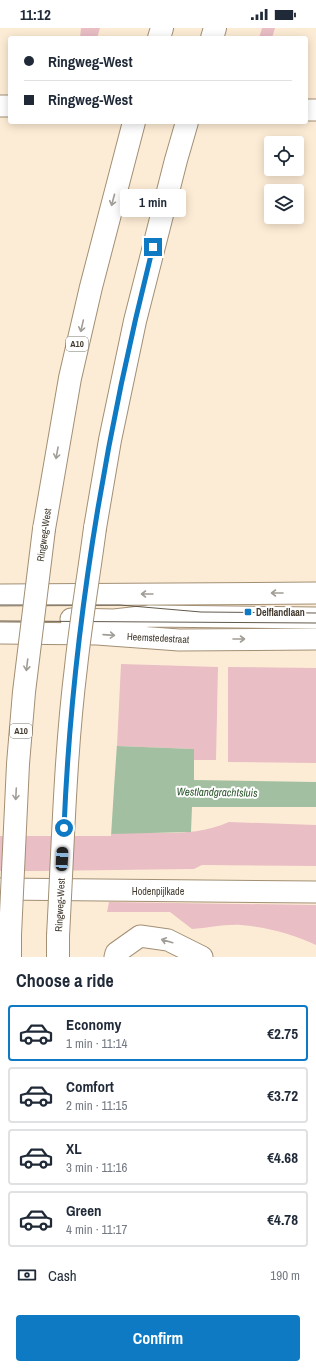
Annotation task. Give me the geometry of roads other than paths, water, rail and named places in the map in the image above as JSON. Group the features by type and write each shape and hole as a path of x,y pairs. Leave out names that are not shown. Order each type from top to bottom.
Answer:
{"highway":[{"name":"Ringweg-West","path":"10,957 18,757 24,692 44,529 70,378 90,287 133,124"},
{"name":"Ringweg-West","path":"58,946 64,812 70,731 76,667 95,528 110,440 135,321 186,124"}],"street":[{"path":"0,595 316,593"},
{"name":"Heemstedestraat","path":"0,607 114,608 150,616"},
{"name":"Heemstedestraat","path":"0,618 114,620 150,616 316,618"},
{"name":"Heemstedestraat","path":"0,633 97,634 179,640 316,639"},
{"name":"Hodenpijlkade","path":"0,890 316,892"},
{"path":"115,957 116,953 140,936 168,940 202,957"}],"water":[{"name":"Westlandgrachtsluis","path":"117,746 194,749 194,780 316,782 316,807 192,807 191,832 110,834 0,749"}],"tram line":[{"path":"0,605 120,605 201,612 316,613"},
{"path":"0,621 316,623"}],"place":[{"name":"Delflandlaan","path":"248,612"}]}
